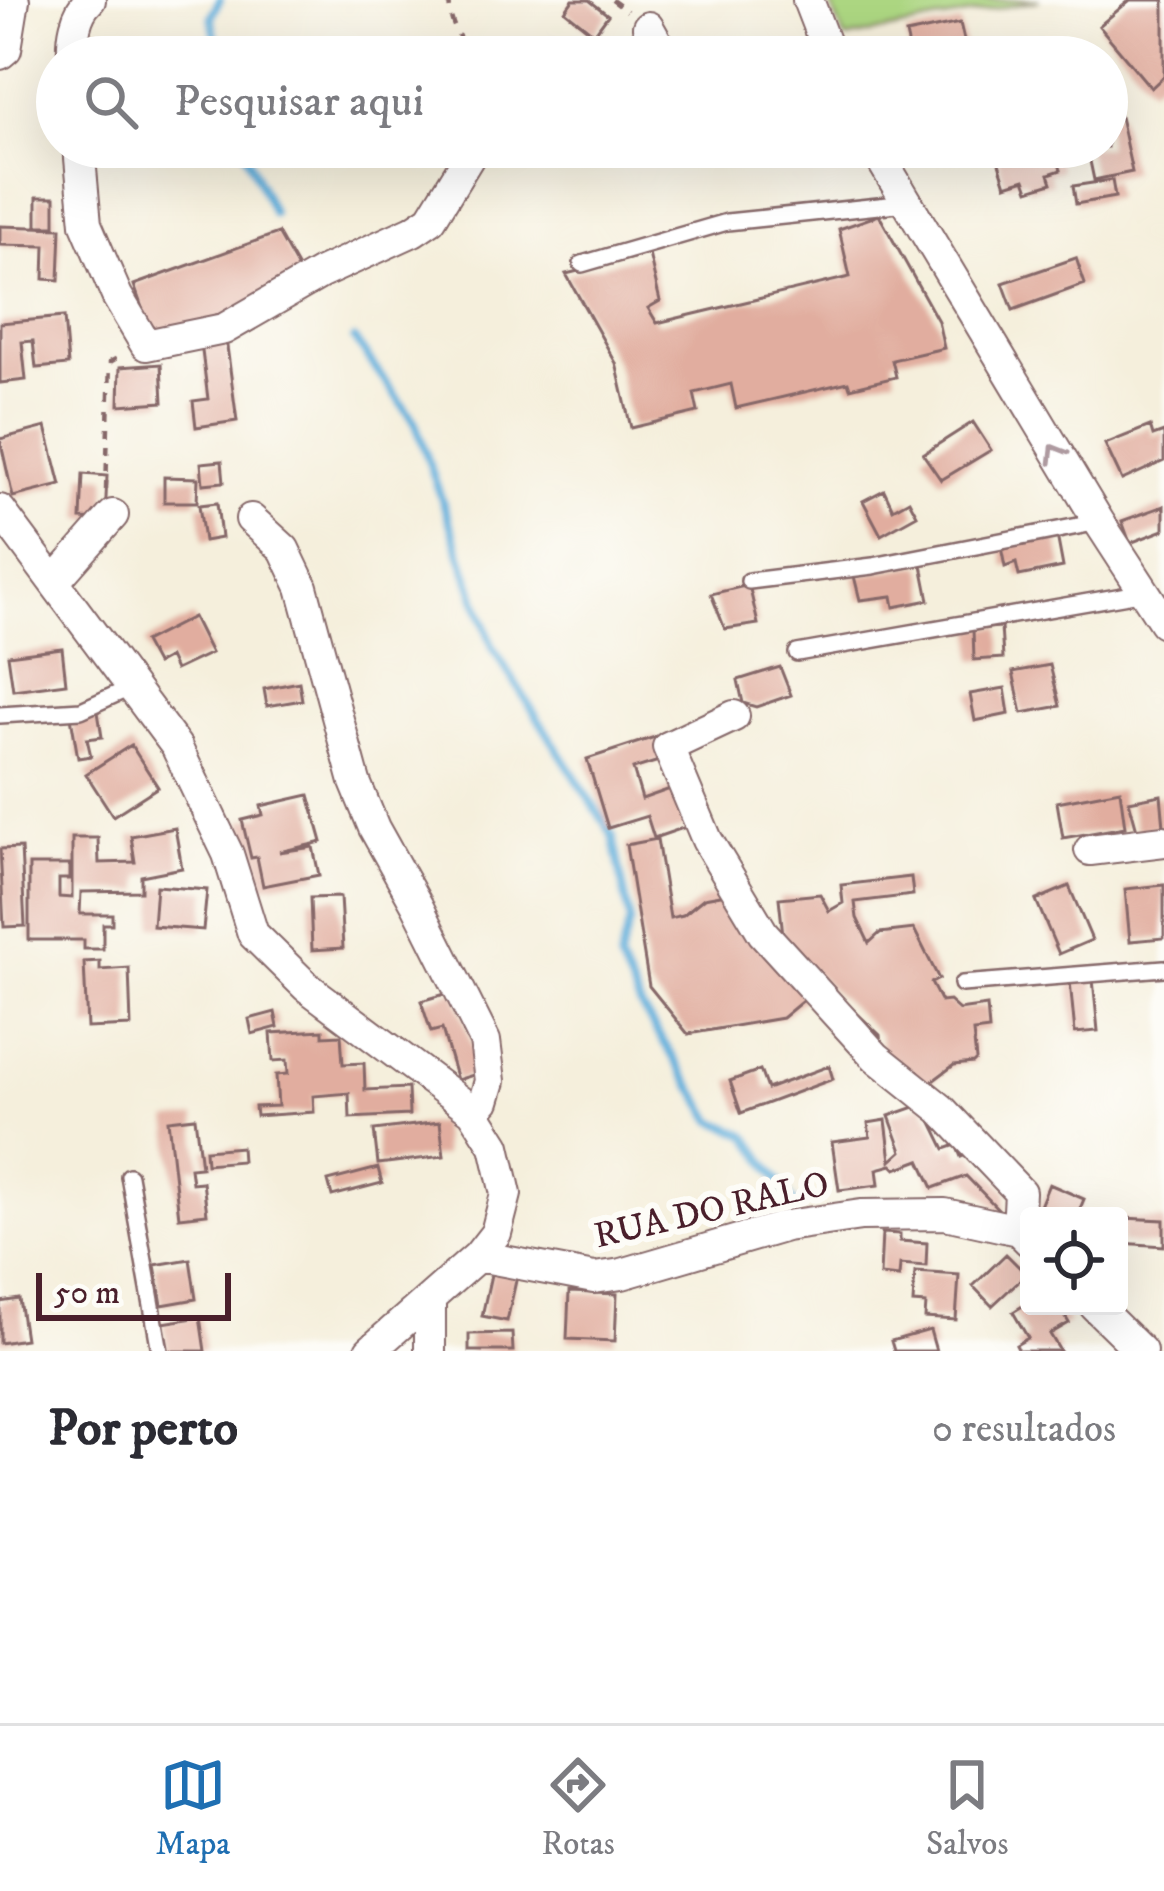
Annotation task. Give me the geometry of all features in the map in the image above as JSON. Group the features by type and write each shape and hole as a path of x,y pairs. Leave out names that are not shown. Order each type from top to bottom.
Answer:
{"street":[{"path":"0,54 6,49 14,0"},
{"path":"73,36 82,7 90,0"},
{"path":"808,0 822,36"},
{"path":"648,27 653,36"},
{"path":"81,168 86,224 117,296 146,345 224,329 321,273 413,231 431,218 462,168"},
{"path":"886,168 1164,622"},
{"path":"0,510 176,746 228,854 253,934 307,987 473,1111 494,1146 506,1194 496,1233 478,1256 370,1351"},
{"path":"251,519 284,548 302,587 356,782 374,828 484,1041 490,1081 484,1101 473,1111"},
{"path":"54,582 109,520"},
{"path":"734,716 668,747 707,841 763,932 876,1057 941,1109 1020,1192 1021,1207"},
{"path":"1090,850 1164,841"},
{"name":"RUA DO RALO","path":"478,1256 594,1278 786,1226 861,1215 945,1214 1020,1235"},
{"path":"430,1299 430,1351"},
{"path":"1104,1315 1142,1351"}],"lane":[{"path":"582,264 727,222 907,203"},
{"path":"749,581 873,566 1099,522"},
{"path":"797,653 1145,592"},
{"path":"0,715 81,710 132,687"},
{"path":"962,984 1164,968"},
{"path":"129,1176 160,1351"}],"path":[{"path":"450,0 448,10 459,36"},
{"path":"109,520 110,362 146,345"}],"green space":[{"path":"829,0 1040,0 860,36 844,36"}],"building":[{"path":"573,0 589,0 608,15 594,34 565,11"},
{"path":"1130,0 1164,0 1164,76 1151,88 1128,61 1128,36 1107,36 1099,26"},
{"path":"960,23 963,36 906,36"},
{"path":"1128,154 1132,172 1094,180 1091,168 1128,168"},
{"path":"1001,168 1061,170 1049,174 1052,183 1029,190 1025,179 1006,185"},
{"path":"1112,180 1115,197 1076,204 1073,186"},
{"path":"37,197 55,197 55,226 37,226"},
{"path":"879,215 938,321 944,348 892,360 896,377 850,388 848,382 736,408 731,384 694,393 698,412 631,428 616,363 566,274 649,254 660,301 648,308 657,323 850,277 839,229"},
{"path":"0,226 61,228 59,280 44,279 45,246 0,245"},
{"path":"278,233 303,277 226,324 153,339 134,285"},
{"path":"1076,258 1085,284 1013,310 1003,283"},
{"path":"64,317 68,365 36,368 33,341 22,342 26,380 0,383 0,323"},
{"path":"226,339 237,421 196,427 193,401 208,399 201,343"},
{"path":"161,364 163,402 119,405 120,367"},
{"path":"973,422 991,450 941,480 923,454"},
{"path":"1150,426 1153,436 1164,432 1164,461 1122,480 1105,444"},
{"path":"46,427 61,485 13,497 0,439"},
{"path":"222,461 224,482 203,484 201,463"},
{"path":"83,474 107,476 105,520 81,519"},
{"path":"164,477 198,478 197,502 164,502"},
{"path":"884,490 893,509 909,500 917,515 881,535 863,501"},
{"path":"217,503 221,538 204,541 199,505"},
{"path":"1164,506 1164,530 1130,543 1122,521"},
{"path":"1057,535 1063,567 1019,576 1016,563 1005,567 1001,547"},
{"path":"922,565 929,600 894,607 892,596 860,600 854,576"},
{"path":"749,585 758,624 725,629 711,594"},
{"path":"193,617 211,653 175,670 169,657 156,664 144,642"},
{"path":"1001,627 1003,658 974,660 973,629"},
{"path":"62,648 66,683 13,690 8,655"},
{"path":"1050,665 1060,706 1022,713 1013,672"},
{"path":"780,667 791,695 756,707 743,703 738,680"},
{"path":"299,682 302,700 267,706 264,689"},
{"path":"1005,688 1009,714 975,721 970,694"},
{"path":"98,712 102,737 87,739 91,756 78,758 71,717"},
{"path":"655,737 662,760 633,769 642,799 673,788 686,827 654,838 647,816 608,828 587,759"},
{"path":"131,745 158,787 113,816 86,774"},
{"path":"1120,790 1125,827 1063,838 1057,802"},
{"path":"309,795 322,842 279,852 313,847 319,875 263,886 242,820 263,815 261,806"},
{"path":"1161,795 1164,826 1137,830 1129,801"},
{"path":"175,828 182,868 141,876 141,891 81,892 80,914 112,914 112,924 103,924 103,949 84,949 84,940 29,940 29,865 69,865 69,879 59,879 59,897 72,898 72,838 98,838 99,863 135,862 131,836"},
{"path":"657,839 670,918 683,915 704,898 732,893 805,999 782,1018 688,1034 649,986 626,845"},
{"path":"21,848 25,926 4,927 0,849"},
{"path":"911,877 913,895 855,902 869,943 880,933 914,929 939,979 931,983 941,1002 949,1001 959,1010 987,1006 989,1030 973,1032 973,1063 954,1065 926,1086 882,1051 880,1035 784,944 779,898 820,894 829,911 843,903 841,885"},
{"path":"1164,885 1164,938 1130,941 1125,889"},
{"path":"156,886 207,890 203,930 153,926"},
{"path":"1069,886 1092,940 1059,954 1036,900"},
{"path":"340,897 343,948 312,950 310,898"},
{"path":"100,961 100,970 129,968 131,1026 87,1028 84,962"},
{"path":"1093,979 1098,1031 1075,1033 1070,981"},
{"path":"455,991 480,1073 457,1080 442,1029 431,1032 421,1001"},
{"path":"275,1012 278,1027 252,1034 249,1019"},
{"path":"323,1030 323,1036 341,1035 343,1064 364,1063 365,1090 408,1088 409,1115 350,1118 349,1093 313,1096 314,1112 256,1116 255,1107 278,1106 276,1075 288,1074 287,1060 273,1061 271,1033"},
{"path":"829,1066 833,1079 741,1113 730,1081 760,1070 767,1089"},
{"path":"923,1104 945,1149 956,1145 961,1157 971,1153 1007,1191 1004,1215 966,1176 933,1188 920,1160 896,1169 892,1165 877,1169 879,1185 839,1190 832,1142 870,1137 868,1123 886,1120 891,1161 902,1151 889,1116"},
{"path":"195,1117 201,1167 190,1168 192,1183 203,1182 207,1214 179,1217 168,1120"},
{"path":"440,1122 444,1156 378,1164 374,1130"},
{"path":"241,1147 242,1161 206,1164 205,1150"},
{"path":"378,1168 382,1183 332,1196 328,1181"},
{"path":"1049,1184 1084,1199 1081,1207 1040,1207"},
{"path":"1128,1218 1164,1220 1164,1246 1128,1243"},
{"path":"882,1233 900,1234 900,1241 927,1243 926,1266 900,1264 899,1277 880,1275"},
{"path":"1006,1254 1020,1268 1020,1280 992,1306 973,1286"},
{"path":"190,1259 196,1299 162,1305 155,1265"},
{"path":"492,1270 517,1276 507,1321 482,1316"},
{"path":"915,1272 959,1275 956,1320 925,1318 926,1304 913,1303"},
{"path":"569,1292 617,1294 615,1341 567,1339"},
{"path":"19,1299 25,1339 0,1343 0,1302"},
{"path":"1020,1308 1020,1315 1064,1315 1069,1323 1050,1334 1060,1351 1019,1351 1016,1345 1028,1338 1013,1312"},
{"path":"200,1317 205,1351 168,1351 163,1323"},
{"path":"930,1330 936,1351 894,1351 891,1341"},
{"path":"512,1333 513,1351 469,1351 469,1334"}],"waterway":[{"path":"215,36 211,16 220,0"},
{"path":"252,168 273,214"},
{"path":"354,339 415,422 493,648 613,836 630,921 619,960 641,1007 714,1121 747,1135 795,1205"}]}
